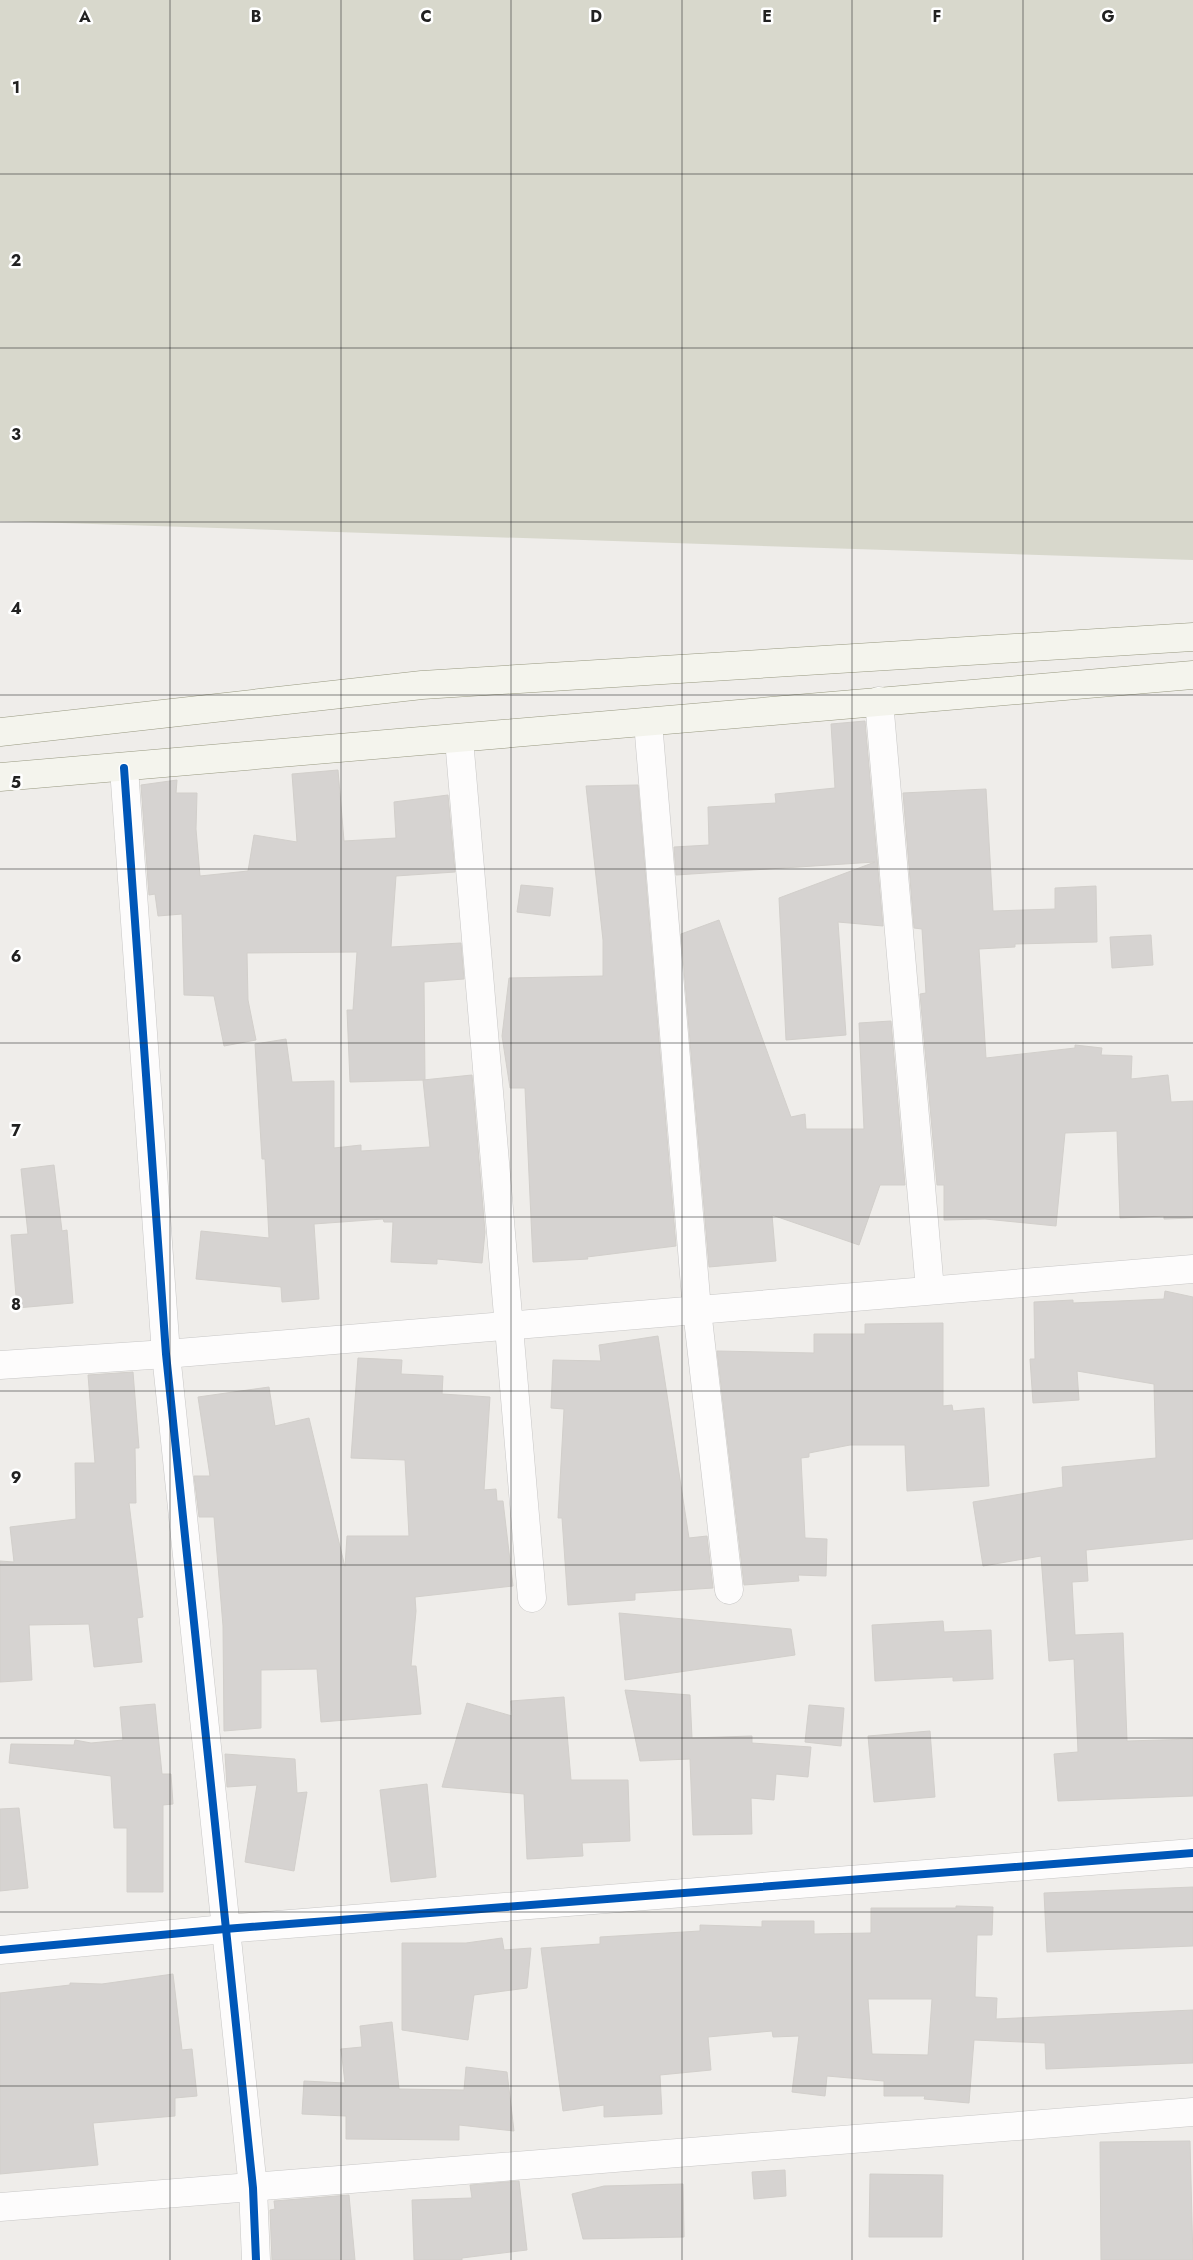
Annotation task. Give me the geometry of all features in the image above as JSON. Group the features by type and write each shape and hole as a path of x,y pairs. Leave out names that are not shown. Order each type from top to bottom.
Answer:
{"main road":[{"path":"0,732 422,685 1193,636"},
{"path":"0,778 1193,675"}],"street":[{"path":"879,702 930,1290"},
{"path":"648,722 697,1310 729,1590"},
{"path":"459,739 532,1598"},
{"path":"124,768 166,1354 253,2188 256,2260"},
{"path":"0,1365 166,1354 1193,1269"},
{"path":"0,1950 225,1929 1193,1853"},
{"path":"0,2207 1193,2112"}],"shaded area":[{"path":"0,0 1193,0 1193,560 0,521"}],"building":[{"path":"865,721 883,926 838,922 846,1035 786,1040 779,898 875,862 676,875 674,847 709,845 708,807 776,803 775,794 835,788 831,724"},
{"path":"338,770 344,841 396,838 394,802 448,795 455,872 396,876 391,947 461,943 464,979 424,982 425,1080 350,1082 347,1010 353,1010 357,952 247,953 248,1000 256,1040 224,1046 214,996 184,995 182,914 158,916 155,894 149,895 141,785 177,780 176,793 197,793 196,829 200,876 248,871 254,835 297,842 292,774"},
{"path":"638,785 676,1246 587,1257 588,1259 533,1262 525,1088 510,1088 502,1036 509,978 603,976 603,940 586,786"},
{"path":"986,789 993,911 1055,909 1055,888 1096,886 1097,942 1015,944 1015,947 979,949 986,1058 1075,1048 1075,1045 1102,1048 1101,1055 1132,1056 1131,1079 1168,1075 1171,1102 1193,1101 1193,1218 1164,1219 1164,1216 1120,1218 1117,1131 1065,1133 1056,1226 985,1219 944,1220 944,1185 937,1185 920,994 926,993 922,929 914,928 903,793"},
{"path":"521,885 553,888 550,916 517,912"},
{"path":"719,920 791,1117 805,1114 806,1129 864,1129 859,1023 891,1021 905,1185 880,1185 859,1245 772,1215 776,1261 709,1267 681,934"},
{"path":"1151,935 1153,965 1112,968 1110,937"},
{"path":"286,1039 292,1082 334,1081 334,1148 361,1145 361,1151 430,1147 423,1080 472,1075 485,1232 482,1263 437,1259 437,1264 391,1262 393,1222 384,1222 383,1219 314,1224 319,1299 282,1302 281,1287 196,1279 201,1231 269,1238 265,1159 262,1159 255,1044"},
{"path":"54,1165 62,1231 67,1230 73,1303 17,1308 11,1235 28,1234 21,1169"},
{"path":"1165,1291 1193,1297 1193,1539 1086,1550 1088,1581 1072,1582 1075,1635 1123,1633 1127,1741 1193,1739 1193,1796 1058,1801 1054,1754 1078,1752 1074,1659 1049,1661 1041,1556 983,1566 973,1502 1063,1487 1062,1467 1156,1458 1154,1384 1077,1371 1079,1400 1033,1403 1030,1359 1035,1359 1034,1302 1073,1300 1073,1303 1164,1299"},
{"path":"943,1323 943,1406 952,1405 953,1411 984,1408 989,1486 907,1491 905,1445 850,1445 809,1453 809,1457 801,1458 805,1538 827,1539 826,1576 798,1575 799,1581 744,1585 717,1351 814,1353 814,1334 865,1334 865,1324"},
{"path":"658,1336 689,1538 707,1536 713,1588 635,1593 635,1600 568,1605 562,1518 558,1518 564,1409 551,1408 553,1360 601,1361 599,1345"},
{"path":"358,1358 402,1360 401,1374 443,1376 442,1394 490,1397 484,1490 496,1489 497,1501 503,1501 513,1586 415,1597 416,1611 411,1666 416,1666 421,1714 321,1722 317,1669 261,1670 261,1728 224,1731 223,1626 214,1517 199,1517 194,1476 210,1476 198,1397 269,1387 275,1426 309,1418 345,1567 347,1536 409,1536 405,1460 351,1458"},
{"path":"133,1372 139,1448 135,1448 136,1503 129,1503 143,1617 137,1618 142,1662 94,1667 89,1624 29,1625 32,1680 0,1682 0,1561 14,1562 10,1527 76,1519 75,1463 95,1463 88,1375"},
{"path":"619,1613 791,1629 795,1655 625,1680"},
{"path":"943,1621 944,1632 991,1630 993,1679 953,1681 953,1677 875,1681 872,1625"},
{"path":"625,1690 690,1695 692,1738 752,1736 752,1743 811,1747 808,1777 776,1774 774,1800 751,1798 752,1834 693,1835 690,1759 640,1761"},
{"path":"564,1697 571,1780 628,1780 630,1841 582,1843 583,1856 527,1859 524,1794 442,1787 467,1703 512,1716 511,1701"},
{"path":"155,1704 162,1774 171,1774 173,1804 163,1805 163,1892 127,1892 127,1828 114,1828 111,1776 9,1763 11,1744 74,1745 75,1740 91,1743 123,1740 120,1707"},
{"path":"809,1705 844,1708 841,1746 805,1742"},
{"path":"930,1731 935,1797 874,1802 868,1736"},
{"path":"225,1754 295,1759 297,1793 307,1792 294,1871 245,1862 257,1785 227,1787"},
{"path":"427,1784 436,1877 391,1882 380,1790"},
{"path":"19,1808 28,1888 0,1891 0,1809"},
{"path":"1193,1887 1193,1946 1047,1952 1044,1893"},
{"path":"956,1906 993,1907 992,1935 977,1935 975,1997 997,1998 996,2019 1193,2010 1193,2063 1046,2069 1045,2043 974,2040 969,2103 924,2099 925,2096 884,2096 884,2081 827,2076 825,2096 792,2092 799,2036 773,2037 772,2031 708,2037 711,2070 660,2075 662,2114 604,2117 604,2105 563,2111 541,1948 600,1944 600,1937 700,1931 700,1925 762,1927 762,1921 814,1921 814,1934 871,1933 871,1908 956,1908","holes":["868,1999 932,1999 928,2055 872,2054"]},
{"path":"502,1938 504,1950 531,1948 527,1988 474,1995 468,2040 402,2030 402,1943 466,1943"},
{"path":"173,1974 182,2050 192,2049 197,2096 175,2098 175,2116 93,2123 98,2165 0,2174 0,1993 70,1985 70,1983 102,1984"},
{"path":"392,2022 399,2089 464,2090 466,2067 507,2072 514,2131 459,2125 459,2140 346,2139 346,2116 302,2114 304,2081 345,2083 341,2049 362,2047 360,2026"},
{"path":"1190,2141 1193,2260 1101,2260 1100,2142"},
{"path":"785,2170 786,2196 754,2199 752,2172"},
{"path":"870,2174 943,2175 942,2237 869,2237"},
{"path":"519,2181 527,2250 462,2258 462,2260 414,2260 412,2200 472,2198 470,2185"},
{"path":"683,2184 684,2237 583,2239 572,2194 604,2186"},
{"path":"349,2195 355,2260 272,2260 270,2210 275,2209 274,2201"}],"cycle path":[{"path":"124,768 166,1354 253,2188 256,2260"},
{"path":"0,1950 225,1929 1193,1853"}]}
